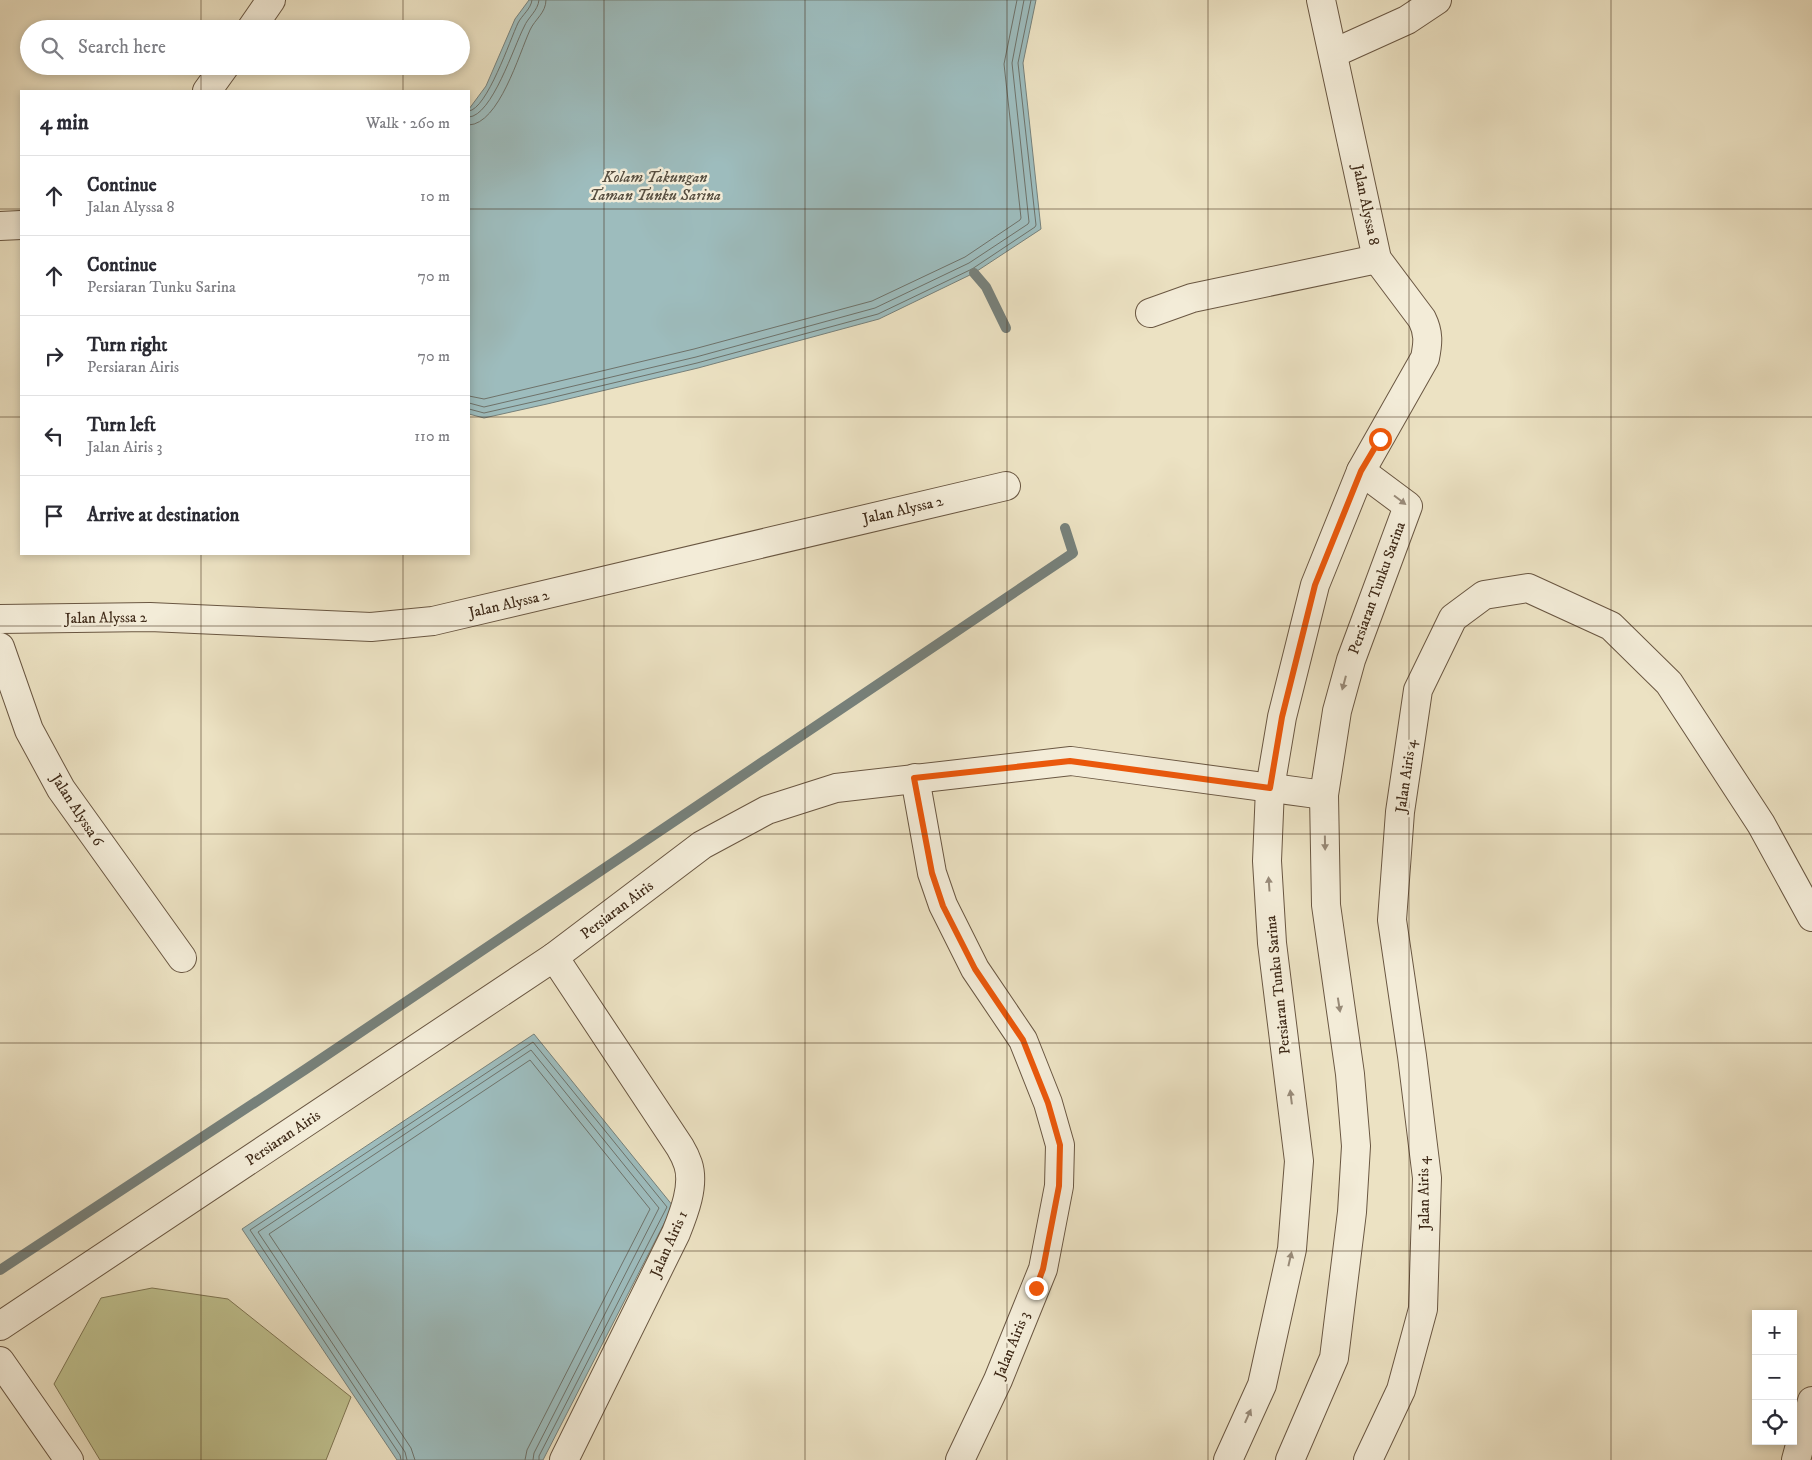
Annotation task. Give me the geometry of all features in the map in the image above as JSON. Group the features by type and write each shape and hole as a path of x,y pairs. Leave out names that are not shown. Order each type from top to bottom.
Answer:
{"street":[{"path":"257,20 271,0"},
{"name":"Jalan Alyssa 8","path":"1321,0 1334,53 1377,259 1422,319 1427,330 1428,343 1425,358 1361,471"},
{"path":"1334,53 1407,20 1437,0"},
{"path":"208,90 219,75"},
{"path":"0,226 20,226"},
{"path":"1150,313 1192,298 1377,259"},
{"name":"Persiaran Tunku Sarina","path":"1228,1460 1262,1385 1292,1249 1298,1161 1272,943 1267,860 1270,788 1282,717 1315,585 1361,471 1408,506 1351,660 1337,710 1324,795 1326,905 1350,1074 1356,1146 1352,1212 1334,1358 1290,1460"},
{"name":"Jalan Alyssa 2","path":"0,619 150,617 370,627 433,622 1006,486"},
{"name":"Jalan Airis 4","path":"1368,1460 1401,1390 1422,1309 1427,1178 1412,1056 1392,920 1400,812 1418,690 1453,618 1484,595 1528,588 1611,626 1669,683 1762,824 1812,917"},
{"name":"Jalan Alyssa 6","path":"0,647 29,730 61,789 182,958"},
{"name":"Persiaran Airis","path":"0,1326 554,957 702,845 767,810 836,788 1070,761 1324,795"},
{"name":"Jalan Airis 3","path":"914,778 932,873 943,906 975,969 1023,1040 1048,1103 1060,1145 1059,1186 1043,1269 998,1380 960,1460"},
{"name":"Jalan Airis 1","path":"554,957 680,1147 689,1166 690,1192 684,1215 676,1233 564,1460"},
{"path":"0,1361 69,1460"},
{"path":"1796,1460 1812,1401"}],"green space":[{"path":"152,1288 228,1299 351,1397 326,1460 100,1460 54,1384 101,1298"}],"water":[{"name":"Kolam Takungan Taman Tunku Sarina","path":"529,0 1036,0 1023,63 1041,229 974,273 879,319 698,368 547,404 484,418 470,414 470,108 486,86 515,19"},
{"path":"534,1034 673,1206 543,1460 397,1460 242,1229"}],"waterway":[{"path":"974,273 986,287 1006,328"},
{"path":"0,1270 306,1069 1073,553 1065,528"}],"route":[{"path":"1036,1288 1043,1269 1059,1186 1060,1145 1048,1103 1023,1040 975,969 943,906 932,873 914,778 1070,761 1270,788 1282,717 1315,585 1361,471 1380,439"}]}
